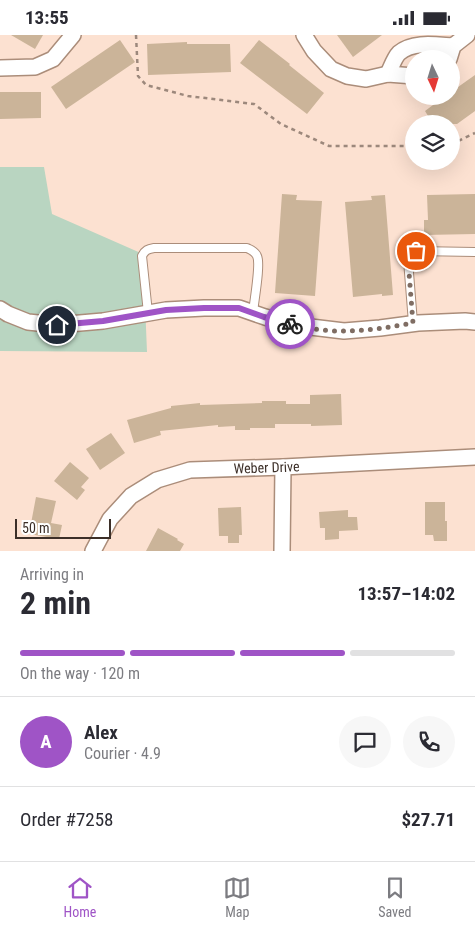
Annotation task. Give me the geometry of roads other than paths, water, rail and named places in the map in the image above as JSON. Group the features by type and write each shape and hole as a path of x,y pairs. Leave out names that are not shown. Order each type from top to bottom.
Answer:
{"street":[{"path":"0,68 35,67 53,59 74,35"},
{"path":"304,35 314,51 331,69 347,76 366,79 388,74 405,75"},
{"path":"453,50 466,35"},
{"path":"388,74 398,54 412,46 430,45 445,50"},
{"path":"0,309 28,322 57,325 103,321 166,310 230,308 239,308 294,325 344,331 413,323 475,322"},
{"name":"Weber Drive","path":"93,551 110,519 131,496 157,480 190,470 475,457"},
{"path":"282,551 283,467"}],"lane":[{"path":"148,313 142,256 148,249 247,248 254,251 258,257 253,313"},
{"path":"413,323 408,260 416,251 475,252"}]}
